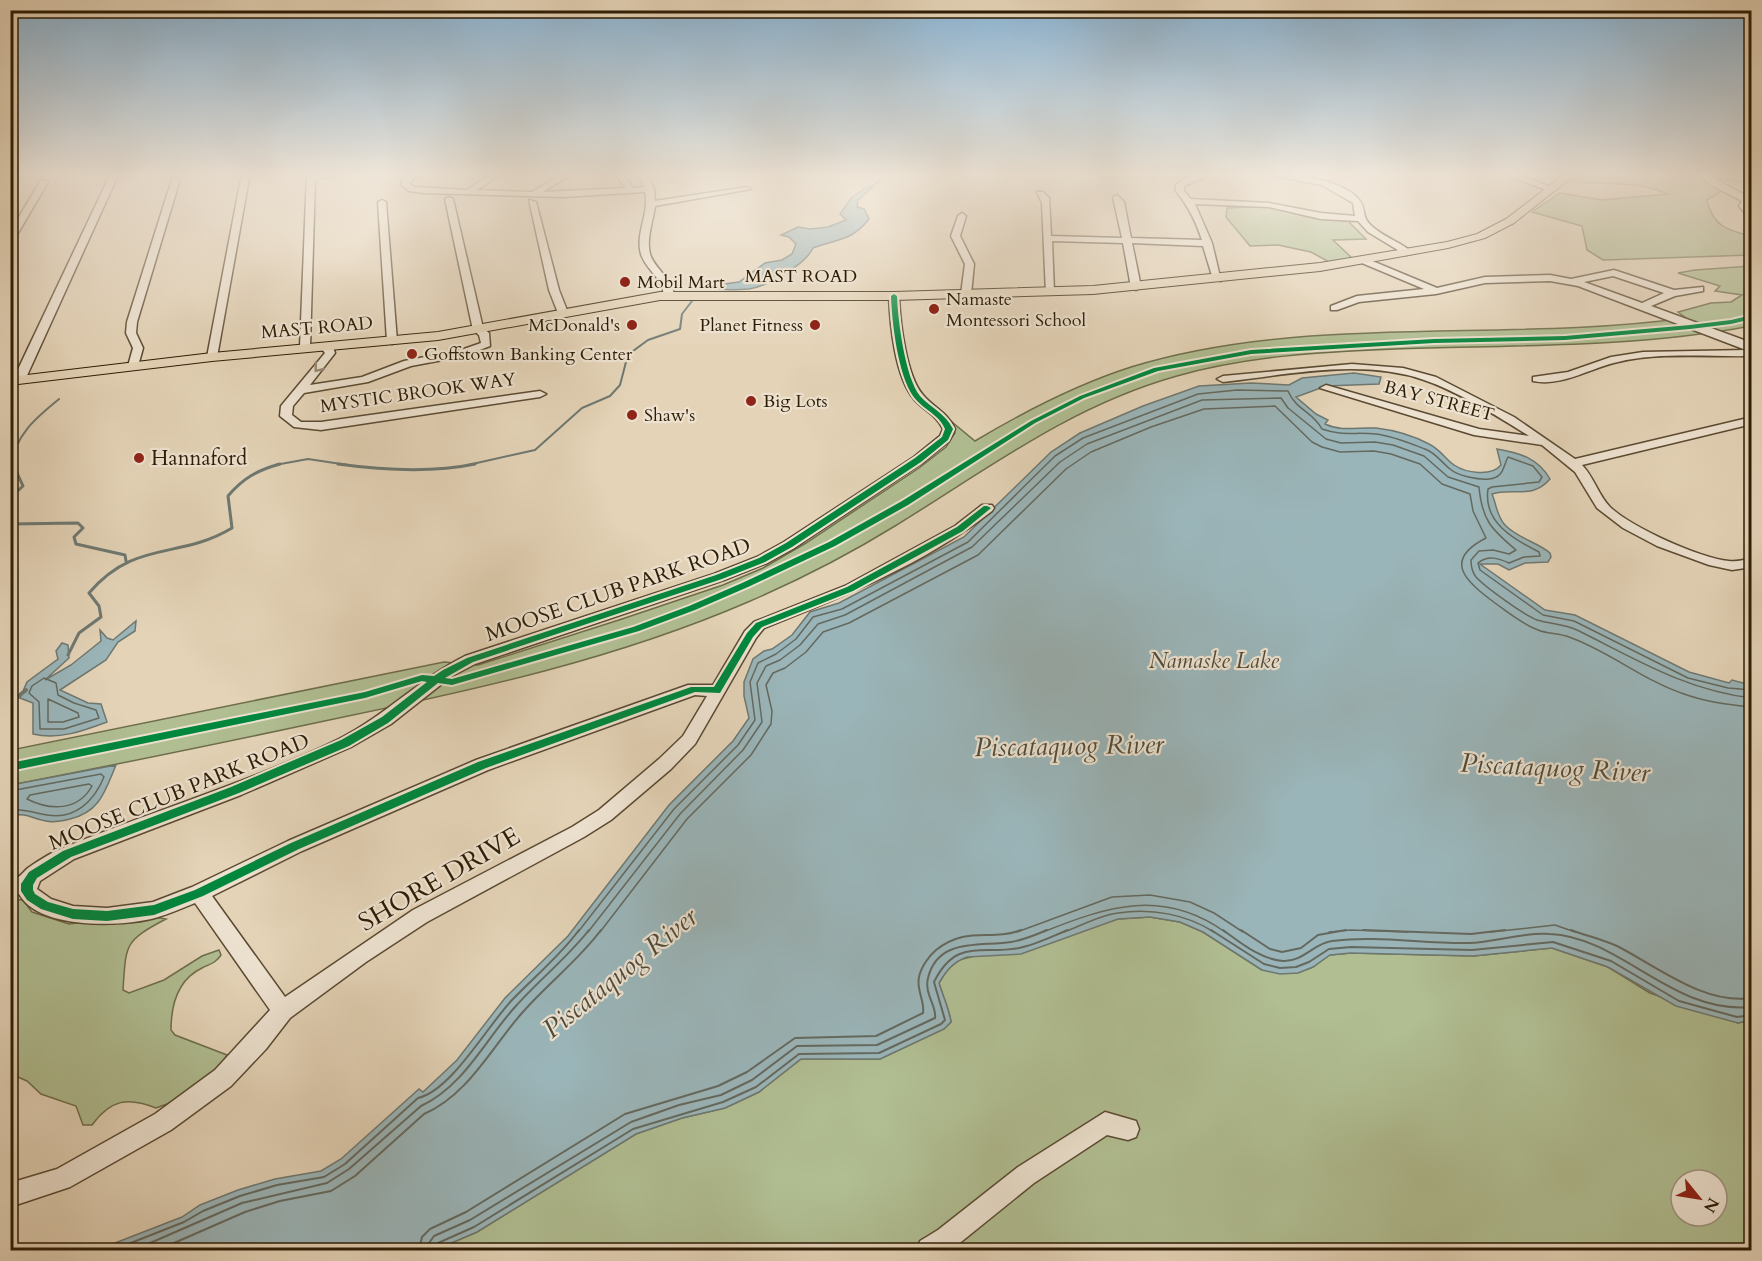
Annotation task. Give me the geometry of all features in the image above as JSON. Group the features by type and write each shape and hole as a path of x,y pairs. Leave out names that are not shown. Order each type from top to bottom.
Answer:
{"main road":[{"name":"MAST ROAD","path":"15,381 212,357 392,341 478,330 622,301 669,296 894,296 1049,292 1218,279 1365,261 1458,243 1492,232"}],"street":[{"path":"15,381 87,232"},
{"path":"133,366 138,348 131,333 132,322 161,232"},
{"path":"212,357 235,232"},
{"path":"305,347 309,232"},
{"path":"384,232 392,341"},
{"path":"456,232 478,330"},
{"path":"540,232 554,290 563,313"},
{"path":"648,232 645,252 668,288 669,296"},
{"path":"954,232 954,236 969,262 966,294"},
{"path":"1047,232 1049,292"},
{"path":"1125,232 1136,287"},
{"path":"1204,232 1218,279"},
{"path":"1364,232 1405,253"},
{"path":"1047,238 1208,243"},
{"path":"1365,261 1436,291"},
{"path":"1572,282 1598,275 1622,274 1673,293"},
{"path":"1334,308 1357,299 1436,291 1494,279 1540,278 1572,282 1751,348"},
{"path":"1642,307 1673,293 1701,289"},
{"name":"MOOSE CLUB PARK ROAD","path":"717,691 694,689 482,765 295,846 198,893 140,913 90,916 73,914 38,902 19,886 39,869 67,854 235,790 345,743 385,720 446,672 471,660 719,578 762,560 789,545 918,460 945,438 949,429 945,421 922,402 910,386 904,364 894,296"},
{"path":"300,390 364,380 408,363 464,353 486,344 484,333 478,330"},
{"path":"473,349 476,341 473,334 478,330"},
{"name":"MYSTIC BROOK WAY","path":"324,346 329,349 330,353 287,406 286,416 292,423 313,426 540,394"},
{"path":"1537,379 1570,375 1615,360 1643,354 1751,348"},
{"path":"1223,379 1342,368 1378,368 1409,372 1430,378 1484,405 1544,442 1573,464 1587,479 1602,506 1615,518 1710,562 1733,566 1752,562"},
{"name":"BAY STREET","path":"1326,388 1470,431 1544,442"},
{"path":"1573,464 1752,420"},
{"path":"717,691 750,635 759,625 873,577 960,529 987,508"},
{"name":"SHORE DRIVE","path":"10,1195 63,1179 191,1103 236,1066 283,1011 411,922 605,815 665,764 689,740 717,691"},
{"path":"198,893 283,1011"},
{"path":"929,1251 955,1233 1026,1175 1105,1123 1128,1129"}],"green space":[{"path":"1238,232 1359,232 1366,239 1333,240 1353,259 1329,262 1311,252 1278,245 1250,246"},
{"path":"1583,232 1737,232 1751,236 1751,255 1603,260 1587,250"},
{"path":"1751,266 1751,326 1618,342 1312,354 1258,359 1177,376 1101,404 1065,422 997,461 877,537 805,576 748,602 647,640 544,671 440,696 11,785 11,750 444,662 478,665 723,585 763,568 806,543 919,468 946,447 955,433 952,422 975,441 1051,400 1131,367 1198,350 1267,340 1336,334 1548,329 1686,318 1678,312 1711,303 1731,302 1742,295 1715,291 1720,286 1678,273"},
{"path":"10,899 23,900 32,912 69,924 129,923 154,917 166,919 142,933 130,945 125,963 123,990 129,993 164,980 202,956 219,950 221,955 217,960 193,973 181,986 172,1011 171,1030 175,1035 227,1055 214,1073 197,1088 177,1100 156,1108 137,1102 113,1105 92,1125 83,1125 76,1106 41,1094 27,1081 11,1074"},
{"path":"1150,917 1180,922 1203,932 1262,970 1297,973 1313,967 1329,955 1351,953 1473,956 1552,948 1608,967 1650,993 1738,1023 1751,1020 1751,1250 435,1250 477,1232 636,1134 682,1118 725,1108 759,1092 801,1059 880,1059 944,1029 951,1022 939,983 947,970 959,960 1118,919"}],"water":[{"path":"788,232 856,232 813,248 809,255 794,268 766,284 749,289 716,289 717,285 739,282 765,263 782,260 792,254 796,244 789,237 781,235"},
{"name":"Namaske Lake","path":"1354,373 1381,377 1379,384 1326,386 1296,397 1316,414 1328,420 1325,424 1344,429 1376,428 1410,436 1433,446 1451,463 1465,470 1485,472 1497,469 1501,465 1497,449 1513,452 1534,461 1550,479 1529,491 1492,494 1502,522 1515,533 1550,553 1551,557 1548,562 1525,563 1509,570 1498,564 1480,564 1545,610 1575,615 1689,672 1729,683 1732,680 1751,685 1751,1020 1738,1023 1676,1006 1608,967 1552,948 1473,956 1351,953 1330,955 1313,967 1298,973 1280,974 1262,970 1203,932 1180,922 1150,917 1118,919 1021,954 962,959 950,967 939,983 951,1022 944,1029 880,1059 801,1059 759,1092 725,1108 682,1118 636,1134 477,1232 435,1250 97,1250 182,1217 200,1205 238,1190 275,1179 321,1171 341,1159 419,1089 423,1092 457,1060 505,998 568,936 669,805 733,741 749,718 744,696 744,682 753,659 792,635 810,612 839,603 964,537 1051,452 1080,433 1143,406 1199,386 1251,383 1289,385 1302,378"},
{"path":"136,621 135,631 118,642 106,660 60,690 88,703 101,704 107,722 62,735 33,734 33,703 20,698 27,682 58,659 56,651 62,643 68,645 69,658 45,680 71,665 101,641 100,630 107,638 113,640"},
{"path":"116,765 100,799 95,806 80,816 52,822 26,815 11,816 11,785"}],"waterway":[{"path":"705,289 720,287"},
{"path":"468,465 535,450 582,408 610,396 620,385 626,362 633,351 648,340 680,329 682,314 692,301"},
{"path":"13,464 17,445 22,436 35,420 59,399"},
{"path":"279,464 308,459 348,465"},
{"path":"10,498 23,486 13,464"},
{"path":"68,655 79,633 101,617 99,606 89,593 106,576 140,557 194,544 213,538 232,528 228,496 239,484 251,476 279,464"},
{"path":"275,465 279,464"},
{"path":"338,464 407,470 442,469 475,464"},
{"path":"10,524 78,523 83,528 74,537 76,544 125,555 126,561"},
{"path":"10,703 26,690"}],"cycle path":[{"path":"894,296 895,318 908,377 917,396 943,419 949,429 945,438 918,460 789,545 762,560 719,577 470,660 446,672 385,720 345,743 235,790 67,854 33,875 27,884 27,891 31,897 45,906 73,914 107,916 154,910 199,893 295,846 482,765 694,689 717,691 750,635 759,625 850,589 960,529 987,508"},
{"path":"10,767 365,695 422,678 452,682 636,629 692,608 832,544 905,503 1033,422 1082,397 1156,369 1251,352 1434,341 1565,338 1690,327 1752,317"}],"place":[{"name":"Mobil Mart","path":"625,282"},
{"name":"Namaste Montessori School","path":"934,309"},
{"name":"McDonald's","path":"632,325"},
{"name":"Planet Fitness","path":"815,325"},
{"name":"Goffstown Banking Center","path":"412,354"},
{"name":"Big Lots","path":"751,401"},
{"name":"Shaw's","path":"632,415"},
{"name":"Hannaford","path":"139,458"}],"water label":[{"name":"Piscataquog River","path":"1069,746"},
{"name":"Piscataquog River","path":"1555,768"},
{"name":"Piscataquog River","path":"620,973"}]}
